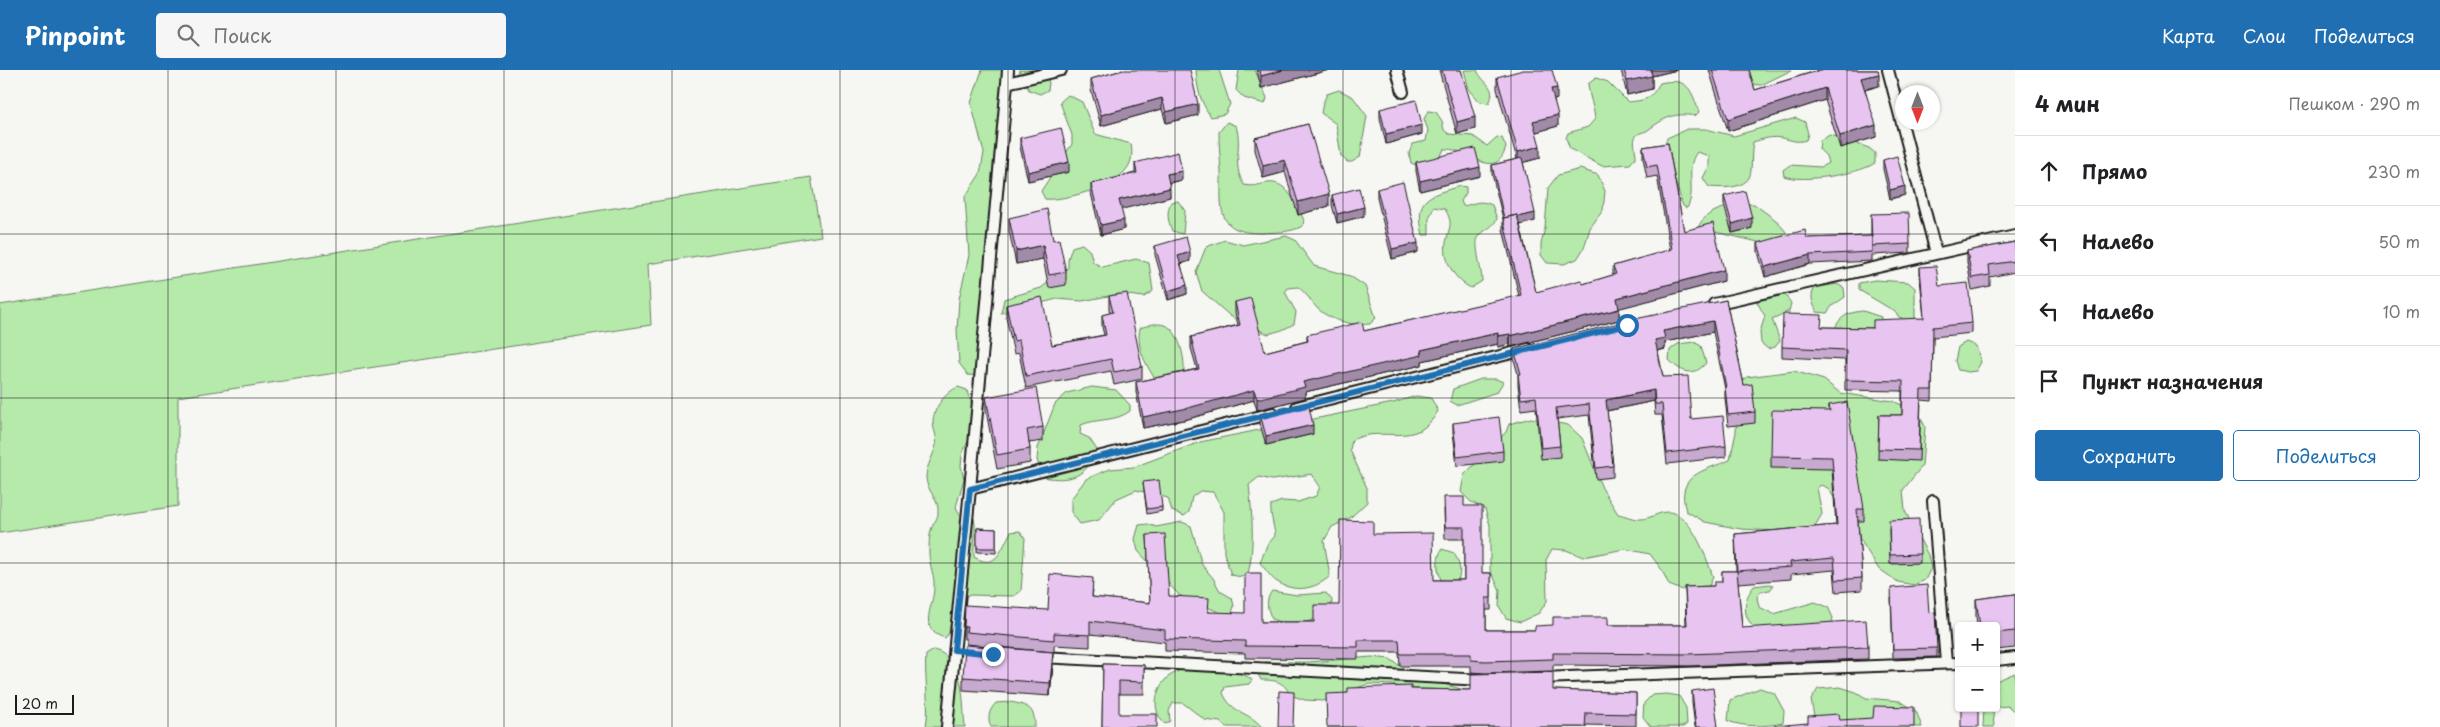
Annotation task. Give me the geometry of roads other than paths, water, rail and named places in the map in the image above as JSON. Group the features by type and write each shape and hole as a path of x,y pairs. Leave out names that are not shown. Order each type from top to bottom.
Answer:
{"lane":[{"path":"947,727 959,651 970,489 1008,70"},
{"path":"1007,83 1061,70"},
{"path":"1397,70 1403,92"},
{"path":"1888,70 1936,253"},
{"path":"1704,306 2015,236"},
{"path":"970,489 1540,346"},
{"path":"1933,501 1946,663"},
{"path":"1032,657 1495,680"},
{"path":"2000,660 2015,658"},
{"path":"1524,679 1955,663"}]}
